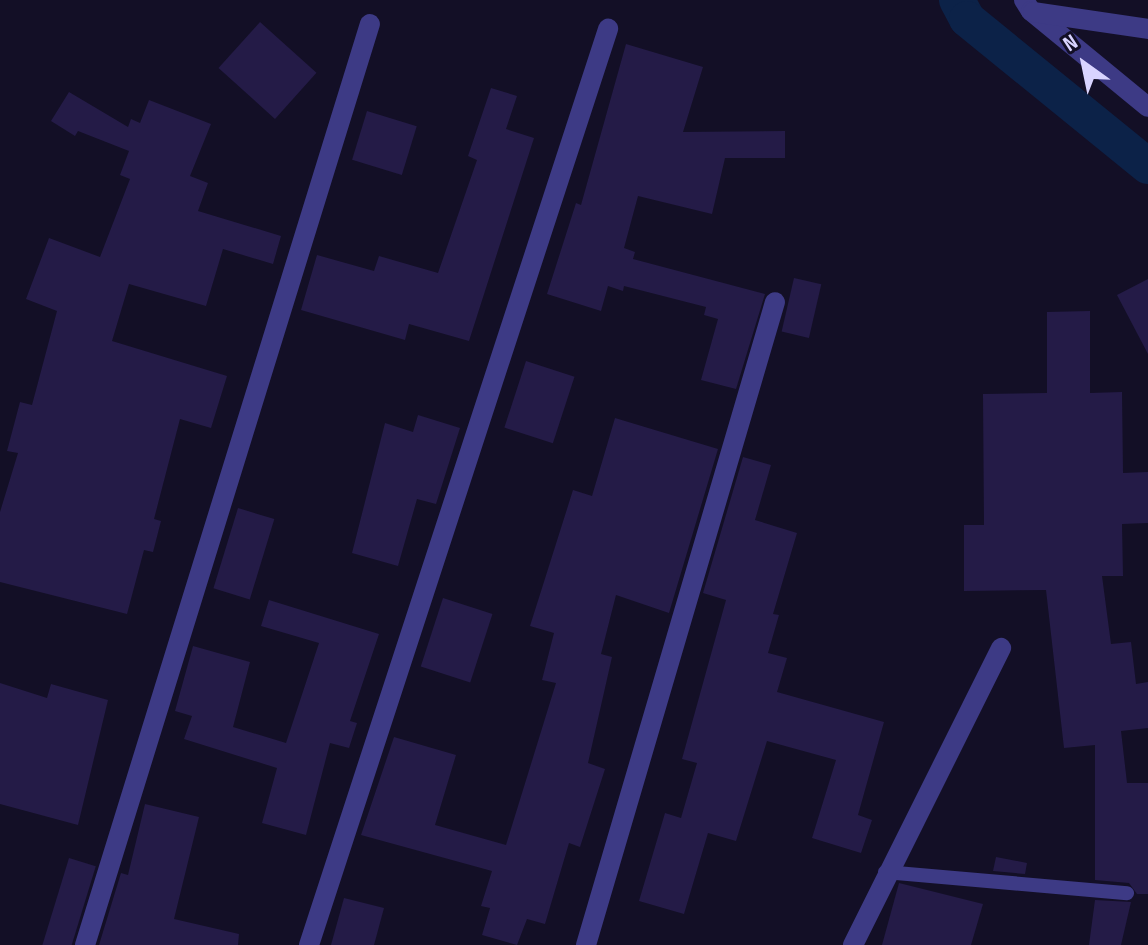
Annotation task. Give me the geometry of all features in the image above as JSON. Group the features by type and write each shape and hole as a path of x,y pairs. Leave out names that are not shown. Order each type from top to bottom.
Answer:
{"street":[{"path":"1028,6 1148,29"},
{"path":"1028,6 1148,107"},
{"path":"85,945 370,24"},
{"path":"309,945 608,29"},
{"path":"586,945 775,302"},
{"path":"853,945 885,872 1001,648"}],"lane":[{"path":"885,872 1127,893"}],"building":[{"path":"260,22 316,73 275,119 219,68"},
{"path":"626,44 703,67 683,132 785,131 785,158 725,158 712,214 638,196 624,248 635,252 633,259 765,294 736,389 701,380 718,319 704,315 706,307 624,286 623,291 608,286 601,311 547,294 576,203 581,205"},
{"path":"491,88 517,96 506,129 534,138 469,341 409,324 405,340 301,310 317,255 374,271 379,256 438,273 477,160 468,156"},
{"path":"69,92 128,127 131,119 140,123 149,100 211,124 190,176 208,183 198,211 281,236 273,264 223,249 206,306 129,284 112,341 227,376 211,428 180,419 154,519 161,521 153,552 144,550 127,614 0,582 0,512 18,453 7,451 20,402 32,405 57,311 26,299 49,238 100,257 130,179 120,175 129,151 78,131 75,136 51,121"},
{"path":"367,111 417,126 402,175 352,160"},
{"path":"794,278 821,284 809,338 782,332"},
{"path":"1148,279 1148,354 1117,295"},
{"path":"1090,311 1090,393 1122,392 1123,473 1148,472 1148,523 1122,524 1123,576 1102,576 1111,644 1131,642 1136,684 1148,682 1148,728 1121,731 1127,783 1148,783 1148,894 1137,894 1129,883 1095,880 1095,745 1064,748 1046,590 964,591 964,525 984,525 983,394 1047,393 1047,312"},
{"path":"526,361 575,377 553,443 504,428"},
{"path":"418,415 460,428 436,504 417,499 398,566 352,553 385,423 413,432"},
{"path":"615,418 718,449 669,613 616,595 601,654 612,657 588,763 605,769 580,847 569,843 545,924 527,919 517,945 482,935 490,908 481,906 492,871 361,835 394,737 456,755 435,825 506,845 556,683 542,680 554,633 530,626 573,490 592,496"},
{"path":"743,457 771,465 755,520 797,533 773,614 779,615 768,653 787,658 777,692 884,722 858,815 872,820 861,853 812,838 836,760 767,741 736,841 708,833 684,914 639,901 665,813 681,818 697,763 682,759 726,600 703,593"},
{"path":"238,508 274,519 250,599 213,588"},
{"path":"443,598 492,614 470,683 421,666"},
{"path":"269,600 379,634 350,721 357,723 349,748 330,743 306,835 262,823 277,768 184,739 192,716 175,711 193,646 250,662 233,727 286,743 319,643 261,626"},
{"path":"0,683 47,698 51,684 108,700 78,825 0,804"},
{"path":"145,804 199,817 174,919 239,934 238,945 99,945 121,873 128,875"},
{"path":"996,857 1027,863 1025,874 993,871"},
{"path":"69,858 96,866 72,945 42,945"},
{"path":"899,883 983,904 971,945 882,945"},
{"path":"344,898 384,908 374,945 331,945"},
{"path":"1095,900 1131,902 1121,945 1089,945"}],"waterway":[{"path":"957,0 967,19 1148,166"}]}
